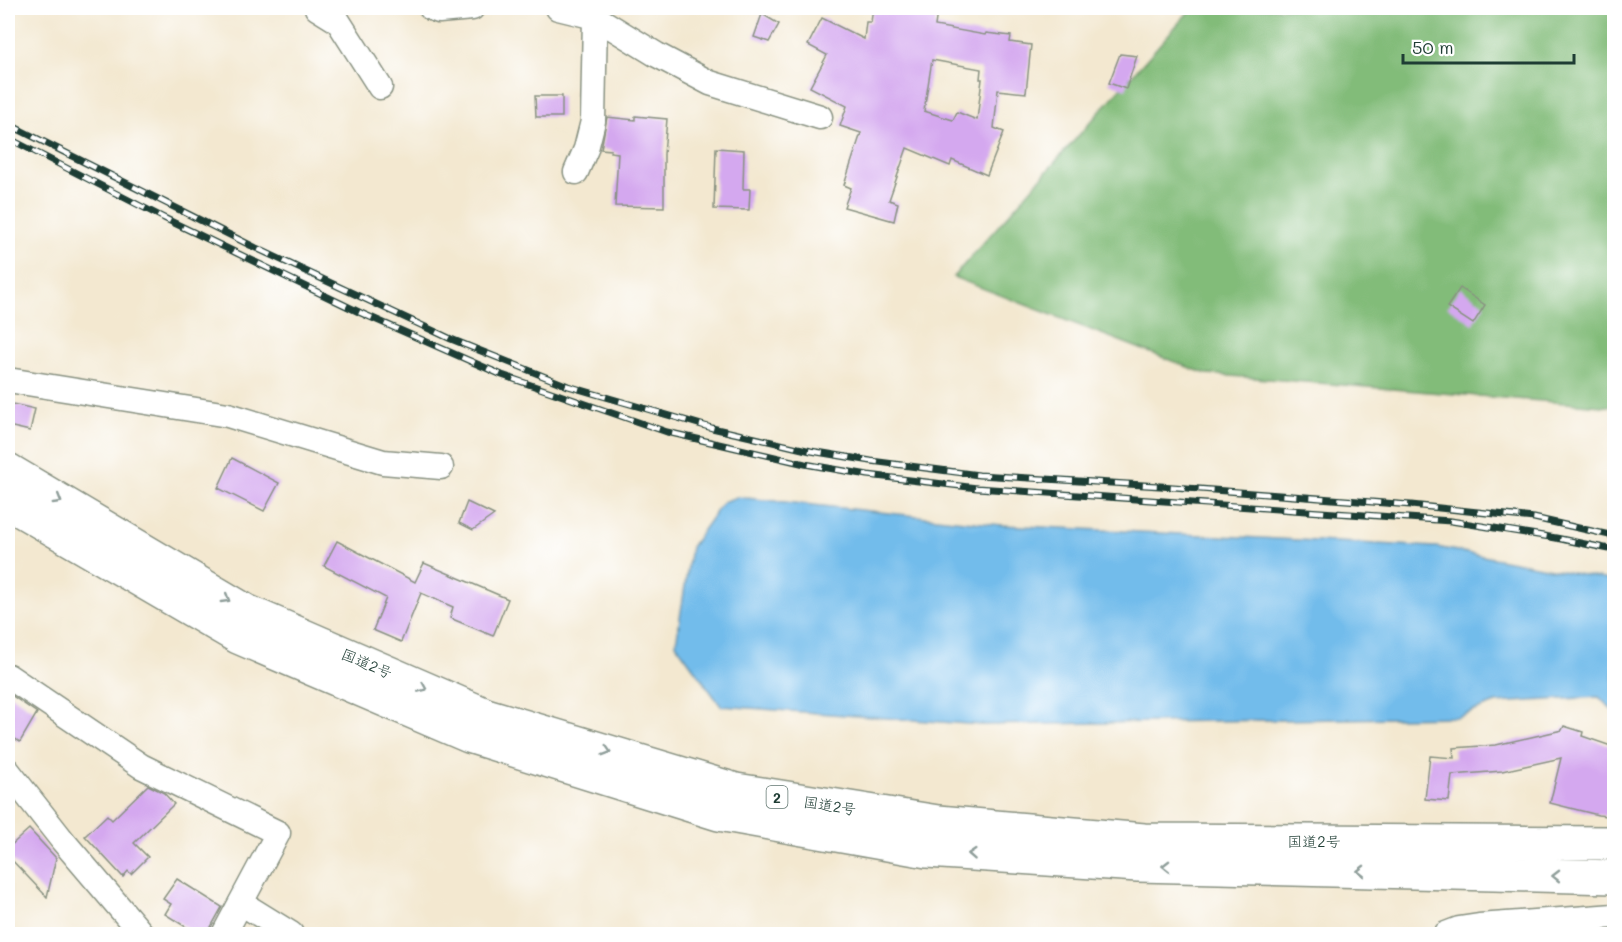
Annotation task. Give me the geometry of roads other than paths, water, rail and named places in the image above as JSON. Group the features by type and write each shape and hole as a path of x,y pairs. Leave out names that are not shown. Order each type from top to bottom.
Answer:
{"highway":[{"name":"国道2号","path":"8,470 246,611 486,715 736,790 938,822 1144,840 1614,843"},
{"name":"国道2号","path":"8,503 238,637 469,736 719,814 939,852 1138,866 1614,878"}],"street":[{"path":"317,8 338,21 381,87"},
{"path":"431,8 439,11 472,8"},
{"path":"558,8 595,17 657,55 710,83 820,117"},
{"path":"576,172 594,121 595,17"},
{"path":"8,380 228,415 383,462 441,467"},
{"path":"8,676 141,766 278,833 224,934"},
{"path":"8,771 63,841 142,934"},
{"path":"241,903 291,934"},
{"path":"1446,934 1479,926 1614,916"}],"water":[{"path":"737,497 1002,525 1436,547 1614,581 1614,712 1599,697 1496,703 1457,717 982,725 721,706 676,644 691,547 723,502"}],"railway":[{"path":"8,124 256,248 451,339 568,386 712,428 811,451 979,475 1411,505 1534,518 1614,536"},
{"path":"8,138 164,218 361,313 502,375 667,432 805,464 868,475 977,488 1451,521 1614,550"}]}
